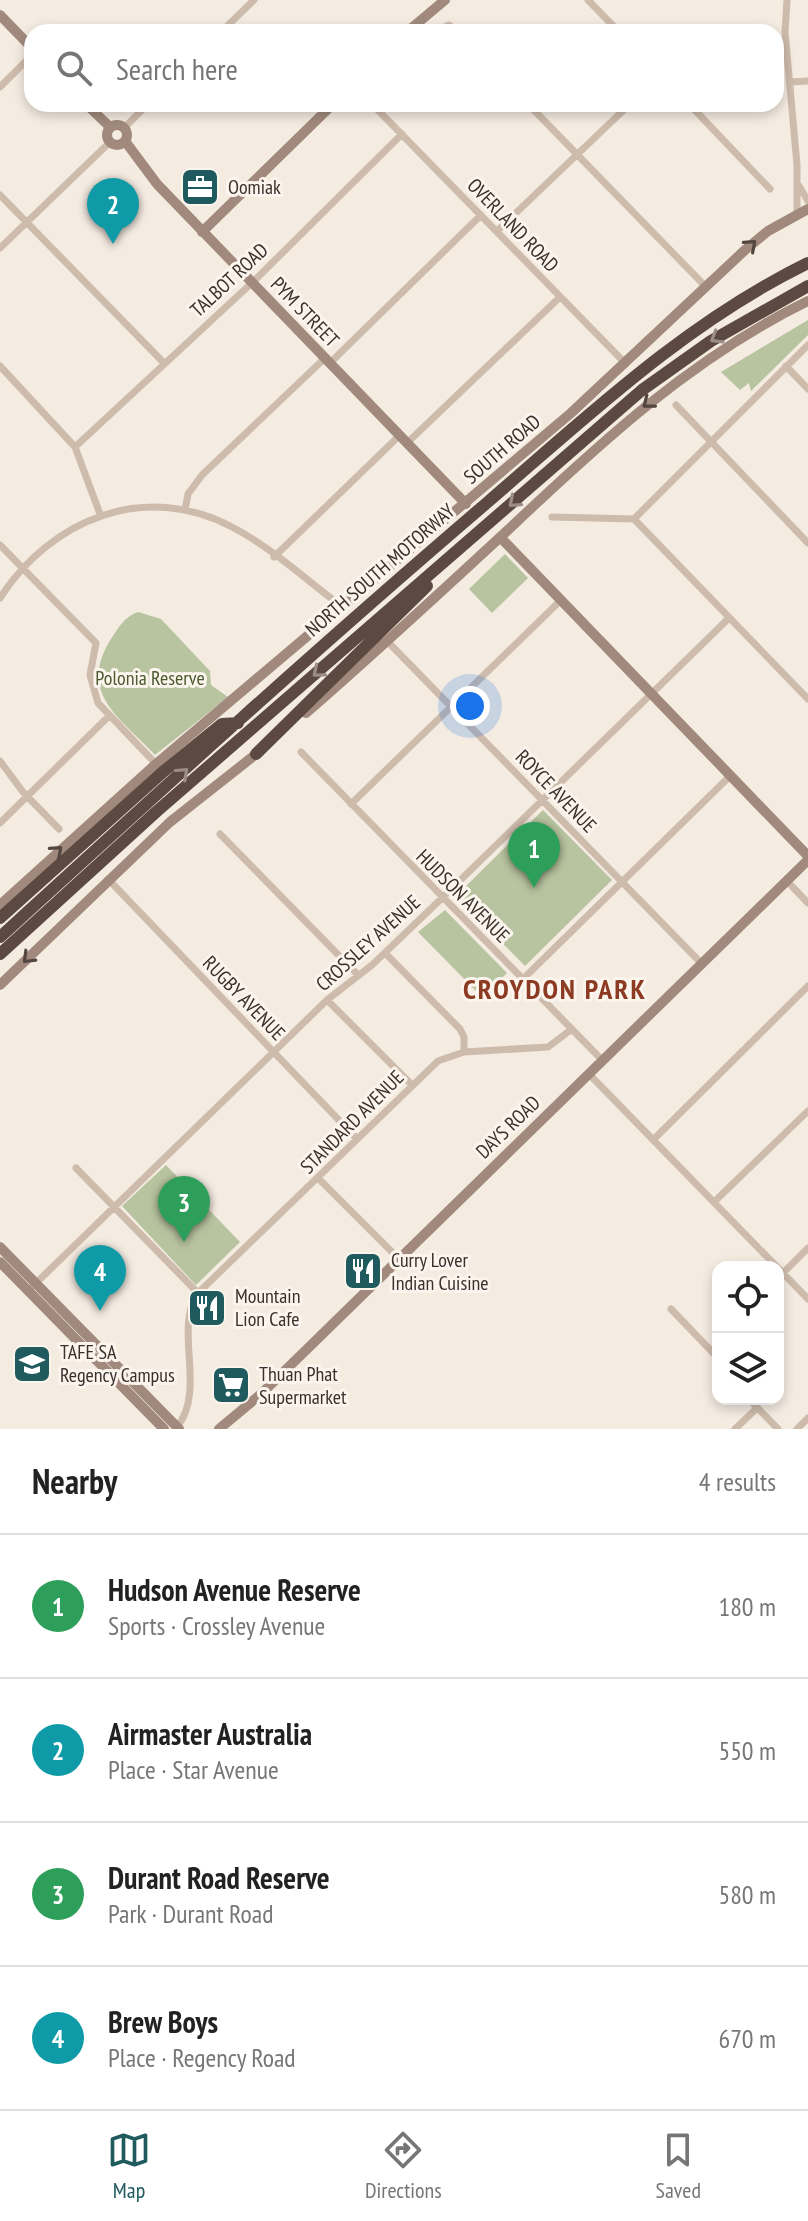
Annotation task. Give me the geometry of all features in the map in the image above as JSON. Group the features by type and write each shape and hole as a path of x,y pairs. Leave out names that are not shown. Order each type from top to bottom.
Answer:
{"highway":[{"name":"NORTH SOUTH MOTORWAY","path":"0,937 433,549 676,341 770,282 808,263"},
{"name":"NORTH SOUTH MOTORWAY","path":"0,954 156,812 667,371 711,341 808,286"},
{"path":"256,754 422,593 440,567"},
{"path":"0,918 164,771 222,724 238,723"}],"main road":[{"path":"416,24 445,0"},
{"path":"0,15 24,40"},
{"path":"94,112 110,127 124,128 125,141 118,145 110,142 107,133 110,127"},
{"path":"202,232 325,112"},
{"name":"PYM STREET","path":"125,141 141,167 202,232 466,504"},
{"name":"SOUTH ROAD","path":"0,905 156,764 571,413 768,231 808,209"},
{"path":"0,985 170,822 388,642 663,391 753,330 808,301"},
{"path":"500,537 808,858"},
{"name":"DAYS ROAD","path":"219,1429 231,1425 808,858"},
{"path":"0,1247 32,1287 164,1429"},
{"path":"0,1262 32,1287 178,1428"}],"street":[{"path":"229,24 254,0"},
{"path":"588,0 611,24"},
{"path":"787,0 785,32 797,214"},
{"path":"0,87 24,63"},
{"path":"790,82 808,81"},
{"path":"124,128 140,112"},
{"name":"OVERLAND ROAD","path":"380,112 626,364"},
{"path":"536,112 706,287"},
{"path":"497,231 622,112"},
{"path":"697,112 770,189"},
{"name":"TALBOT ROAD","path":"75,447 402,134"},
{"path":"0,248 110,142"},
{"path":"797,180 808,201"},
{"path":"0,195 164,363"},
{"path":"185,510 188,494 202,475 481,215"},
{"path":"274,557 560,297"},
{"path":"634,519 808,345"},
{"path":"0,366 75,447 100,514"},
{"path":"786,366 808,389"},
{"path":"676,405 808,543"},
{"path":"0,598 23,568 61,534 100,514 156,505 185,510 232,527 341,609"},
{"path":"552,517 634,519 808,699"},
{"path":"0,545 96,643 91,687 109,716 156,764"},
{"path":"351,804 560,601"},
{"name":"CROSSLEY AVENUE","path":"32,1287 327,1000 385,953 728,619"},
{"name":"ROYCE AVENUE","path":"388,642 701,963"},
{"path":"0,823 109,716"},
{"name":"HUDSON AVENUE","path":"301,752 603,1061"},
{"path":"0,761 27,796 59,829"},
{"path":"523,979 730,776"},
{"path":"220,834 358,975"},
{"name":"RUGBY AVENUE","path":"108,879 357,1139"},
{"path":"787,881 808,903"},
{"path":"385,953 460,1029 464,1037 464,1052"},
{"path":"653,1140 808,986"},
{"path":"327,1000 412,1085"},
{"name":"STANDARD AVENUE","path":"178,1428 189,1409 191,1309 198,1293 438,1061 464,1052 548,1047 572,1029"},
{"path":"589,1074 771,1261"},
{"path":"714,1202 808,1111"},
{"path":"76,1168 198,1293"},
{"path":"318,1178 399,1259"},
{"path":"784,1265 808,1248"},
{"path":"784,1274 808,1299"},
{"path":"671,1309 712,1352"},
{"path":"754,1405 778,1429"},
{"path":"735,1429 757,1408"},
{"path":"797,1429 808,1418"}],"green space":[{"path":"808,320 808,335 751,391 749,383 740,390 721,372"},
{"path":"505,554 528,578 492,613 469,589"},
{"name":"Polonia Reserve","path":"138,612 161,619 210,671 211,685 228,697 155,755 107,703 99,675 102,658 111,639 125,620"},
{"path":"543,810 612,880 525,966 456,896"},
{"path":"445,910 507,973 482,997 418,932"},
{"path":"166,1165 240,1242 196,1285 122,1206"}],"place":[{"name":"Oomiak","path":"200,187"},
{"name":"Airmaster Australia","path":"113,244"},
{"name":"Hudson Avenue Reserve","path":"534,888"},
{"name":"Durant Road Reserve","path":"184,1242"},
{"name":"Curry Lover Indian Cuisine","path":"363,1271"},
{"name":"Mountain Lion Cafe","path":"207,1308"},
{"name":"Brew Boys","path":"100,1311"},
{"name":"TAFE SA Regency Campus","path":"32,1364"},
{"name":"Thuan Phat Supermarket","path":"231,1385"}],"district":[{"name":"CROYDON PARK","path":"555,989"}]}
